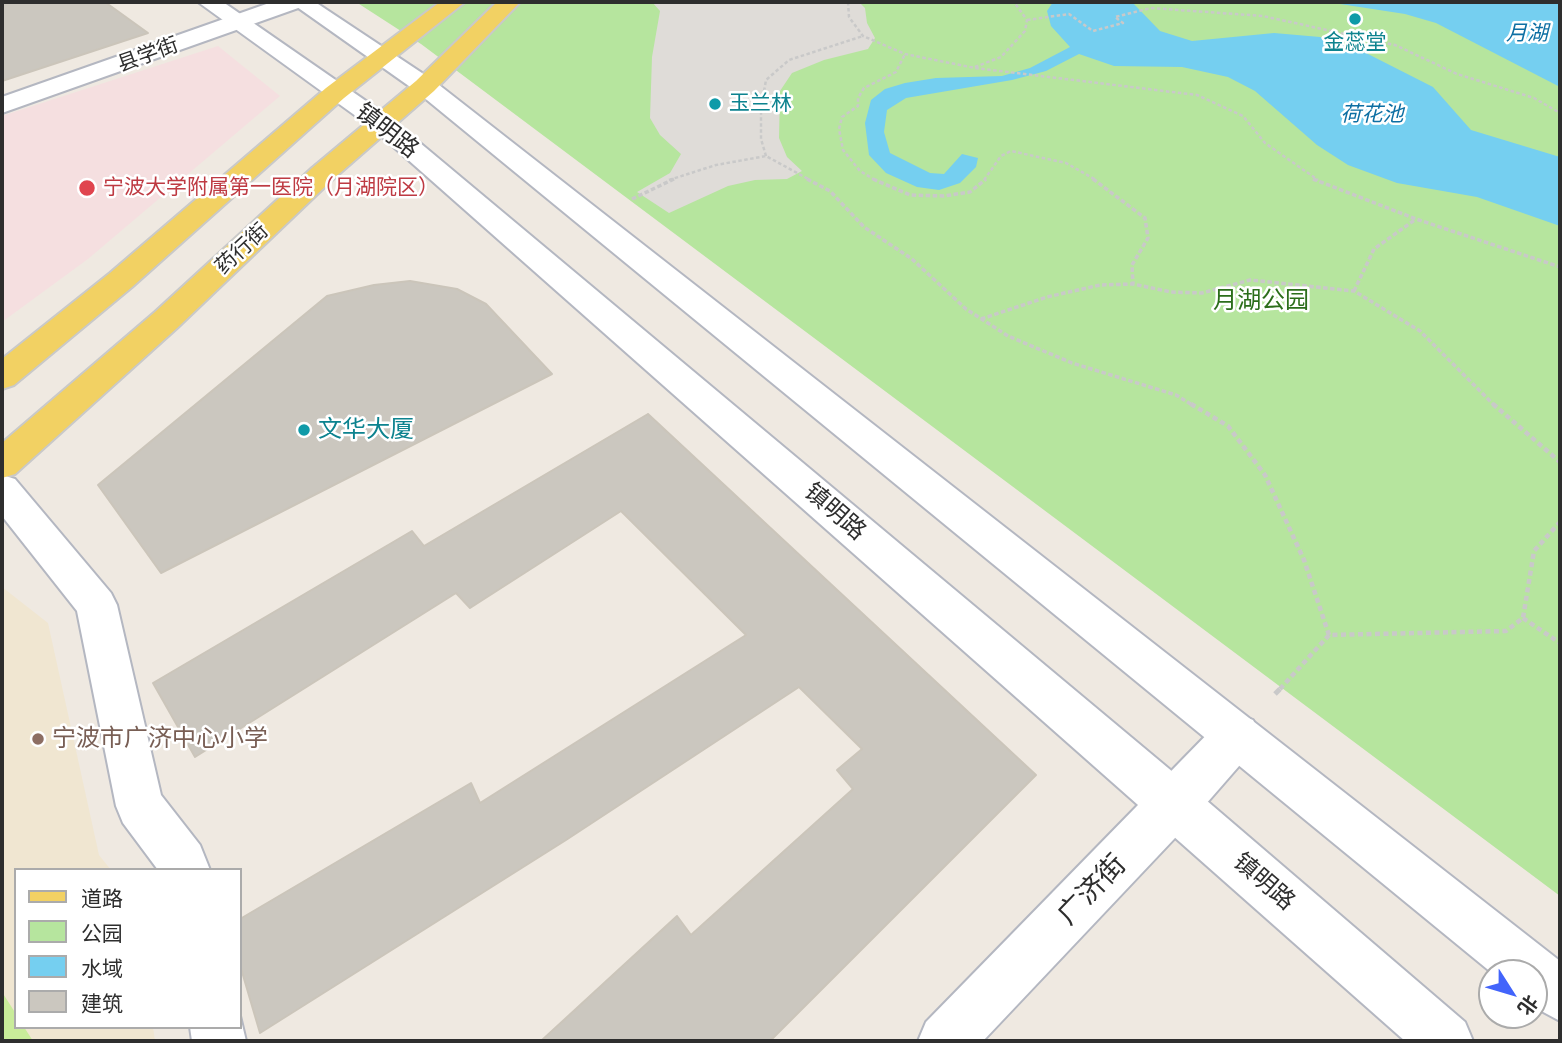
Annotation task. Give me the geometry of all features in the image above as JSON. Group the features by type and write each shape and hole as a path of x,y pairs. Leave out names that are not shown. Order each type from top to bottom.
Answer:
{"main road":[{"name":"镇明路","path":"209,2 335,93 380,122 1175,804 1446,1041"},
{"name":"县学街","path":"2,105 292,2"},
{"path":"301,2 425,86 1560,994"},
{"path":"2,377 121,280 335,93 454,2"},
{"name":"药行街","path":"2,464 166,320 380,122 425,86 509,2"},
{"path":"2,489 96,605 140,806 183,862 184,868"},
{"name":"广济街","path":"945,1041 1175,804 1237,735"}],"path":[{"path":"848,2 849,17 863,36 905,54 975,68 1197,95 1243,116 1265,143 1312,178 1416,219 1560,267"},
{"path":"975,68 1001,57 1016,44 1025,31 1027,20 1014,2"},
{"path":"1027,20 1069,14 1093,31 1122,23 1115,17 1122,14 1151,8 1263,16 1395,45 1457,74 1534,98 1560,113"},
{"path":"766,156 761,139 761,108 766,80 789,60 812,50 863,36"},
{"path":"905,54 896,72 864,88 858,97 858,106 842,117 839,129 843,150 860,171 880,183 911,194 944,196 970,192 988,178 1001,156 1011,151 1066,163 1096,180 1145,218 1148,238 1132,265 1133,284"},
{"path":"630,199 672,180 716,165 766,156 830,191 864,227 912,260 940,288 1008,336 1072,362 1176,395 1228,426 1265,475 1304,560 1329,635"},
{"path":"1354,291 1361,271 1374,249 1416,219"},
{"path":"981,319 1047,297 1100,285 1133,284 1171,292 1202,293 1250,281 1267,281 1354,291 1420,331 1514,424 1560,462"},
{"path":"1275,694 1329,635 1393,636 1506,631 1523,618 1534,551 1560,522"},
{"path":"1523,618 1560,643"}],"shaded area":[{"name":"玉兰林","path":"652,2 859,2 865,8 867,23 875,38 868,49 824,60 792,73 780,91 779,138 787,157 802,171 787,179 755,180 728,186 669,213 637,192 670,173 681,154 660,135 650,118 652,57 660,11"},
{"name":"宁波大学附属第一医院（月湖院区）","path":"218,46 280,96 88,259 2,322 2,116"},
{"name":"宁波市广济中心小学","path":"2,587 48,623 99,855 109,868 14,868 14,1029 153,1029 155,1041 2,1041"}],"green space":[{"name":"月湖公园","path":"356,2 1560,2 1560,896 421,44"},
{"path":"2,992 14,1011 14,1029 25,1029 33,1041 2,1041"}],"water":[{"name":"荷花池","path":"1053,2 1132,2 1160,31 1192,41 1274,33 1320,37 1366,53 1433,87 1471,130 1560,157 1560,226 1477,197 1397,183 1348,165 1317,145 1255,91 1228,77 1182,67 1114,66 1079,54 1046,71 1012,80 906,98 887,110 884,132 890,153 930,173 944,174 962,154 978,158 976,167 960,183 939,190 917,187 886,173 869,155 865,123 871,100 885,89 936,78 1002,76 1030,68 1070,47 1051,26 1047,11"},
{"name":"月湖","path":"1327,2 1560,2 1560,87 1436,23 1405,14"}],"building":[{"path":"2,2 105,2 148,33 2,81"},
{"name":"文华大厦","path":"410,281 457,289 486,304 552,374 161,573 98,485 327,296 374,285"},
{"path":"648,414 1036,775 770,1041 541,1041 677,916 691,935 853,789 837,770 862,749 799,687 566,840 260,1033 242,972 242,918 471,783 480,803 746,635 621,511 470,608 456,593 195,757 153,683 412,531 424,546"}],"place":[{"name":"金蕊堂","path":"1355,19"},
{"name":"玉兰林","path":"715,104"},
{"name":"宁波大学附属第一医院（月湖院区）","path":"87,188"},
{"name":"文华大厦","path":"304,430"},
{"name":"宁波市广济中心小学","path":"38,739"}]}
